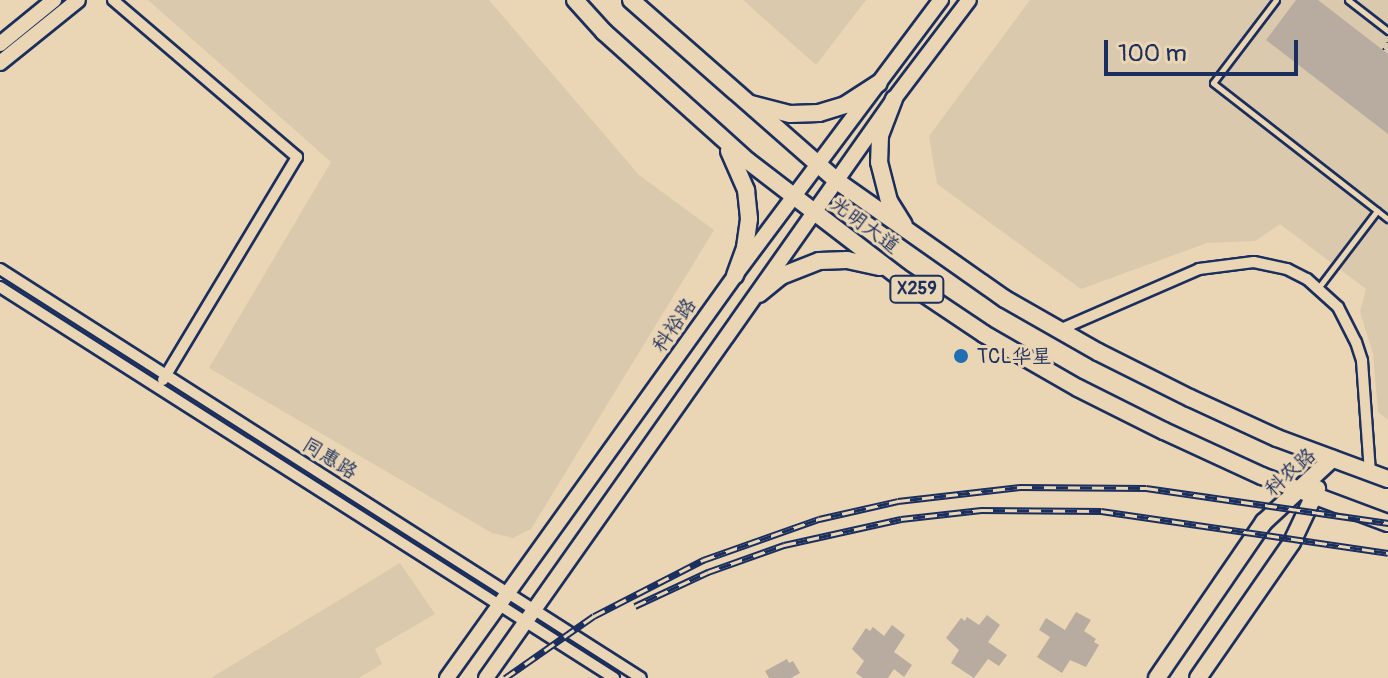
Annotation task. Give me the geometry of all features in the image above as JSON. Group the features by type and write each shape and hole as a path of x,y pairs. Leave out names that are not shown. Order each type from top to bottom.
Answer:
{"main road":[{"path":"0,44 54,0"},
{"path":"0,63 78,0"},
{"name":"光明大道","path":"575,0 604,32 710,128 793,196 899,277 984,334 1078,388 1306,493 1388,523"},
{"name":"光明大道","path":"631,0 735,95 837,181 923,243 1059,330 1190,398 1332,459 1388,479"},
{"name":"科裕路","path":"447,678 735,275 941,0"},
{"path":"486,678 894,99 969,0"},
{"path":"735,95 762,108 805,114 845,105 879,83"},
{"path":"894,99 880,136 881,175 895,213 923,243"},
{"path":"710,128 729,150 746,190 748,234 735,275"},
{"path":"759,294 781,276 819,261 861,261 899,277"},
{"name":"科农路","path":"1157,678 1264,522 1306,493 1332,459"},
{"name":"科农路","path":"1198,678 1292,542 1306,493"}],"street":[{"path":"113,0 297,157 158,387"},
{"path":"1059,330 1218,264 1270,265 1287,269 1318,288 1348,323 1362,361 1370,473"},
{"name":"同惠路","path":"0,269 530,616 614,678"},
{"name":"同惠路","path":"0,287 504,599"},
{"name":"同惠路","path":"530,616 641,678"}],"lane":[{"path":"1276,0 1213,83 1388,219"},
{"path":"1348,0 1388,31"},
{"path":"1318,288 1377,211"}],"path":[{"path":"1383,50 1388,42"}],"shaded area":[{"path":"148,0 489,0 639,175 714,230 531,529 513,538 492,533 209,368 331,162"},
{"path":"743,0 866,0 816,65"},
{"path":"1030,0 1388,0 1388,420 1378,412 1373,354 1360,312 1366,289 1280,224 1255,241 1207,243 1081,289 937,184 929,136"},
{"path":"400,563 435,614 375,649 382,664 359,678 211,678"}],"building":[{"path":"1296,0 1318,0 1388,54 1388,134 1266,40"},
{"path":"1076,612 1091,620 1084,631 1099,645 1086,667 1070,660 1062,673 1037,657 1050,637 1039,630 1046,618 1065,630"},
{"path":"987,615 1000,625 988,642 1007,655 999,666 988,659 974,678 951,663 959,650 946,638 961,618 965,621 967,617 979,625"},
{"path":"892,625 905,635 894,652 912,665 904,677 894,669 888,678 863,678 856,673 864,661 852,649 866,628 870,631 873,627 884,636"},
{"path":"787,659 789,663 793,661 800,673 791,678 769,678 765,671"}],"railway":[{"path":"505,678 594,616 703,560 819,519 898,501 1020,487 1146,488 1388,523"},
{"path":"635,606 708,572 784,545 901,519 981,510 1101,511 1388,553"}],"place":[{"name":"TCL华星","path":"961,356"}]}
